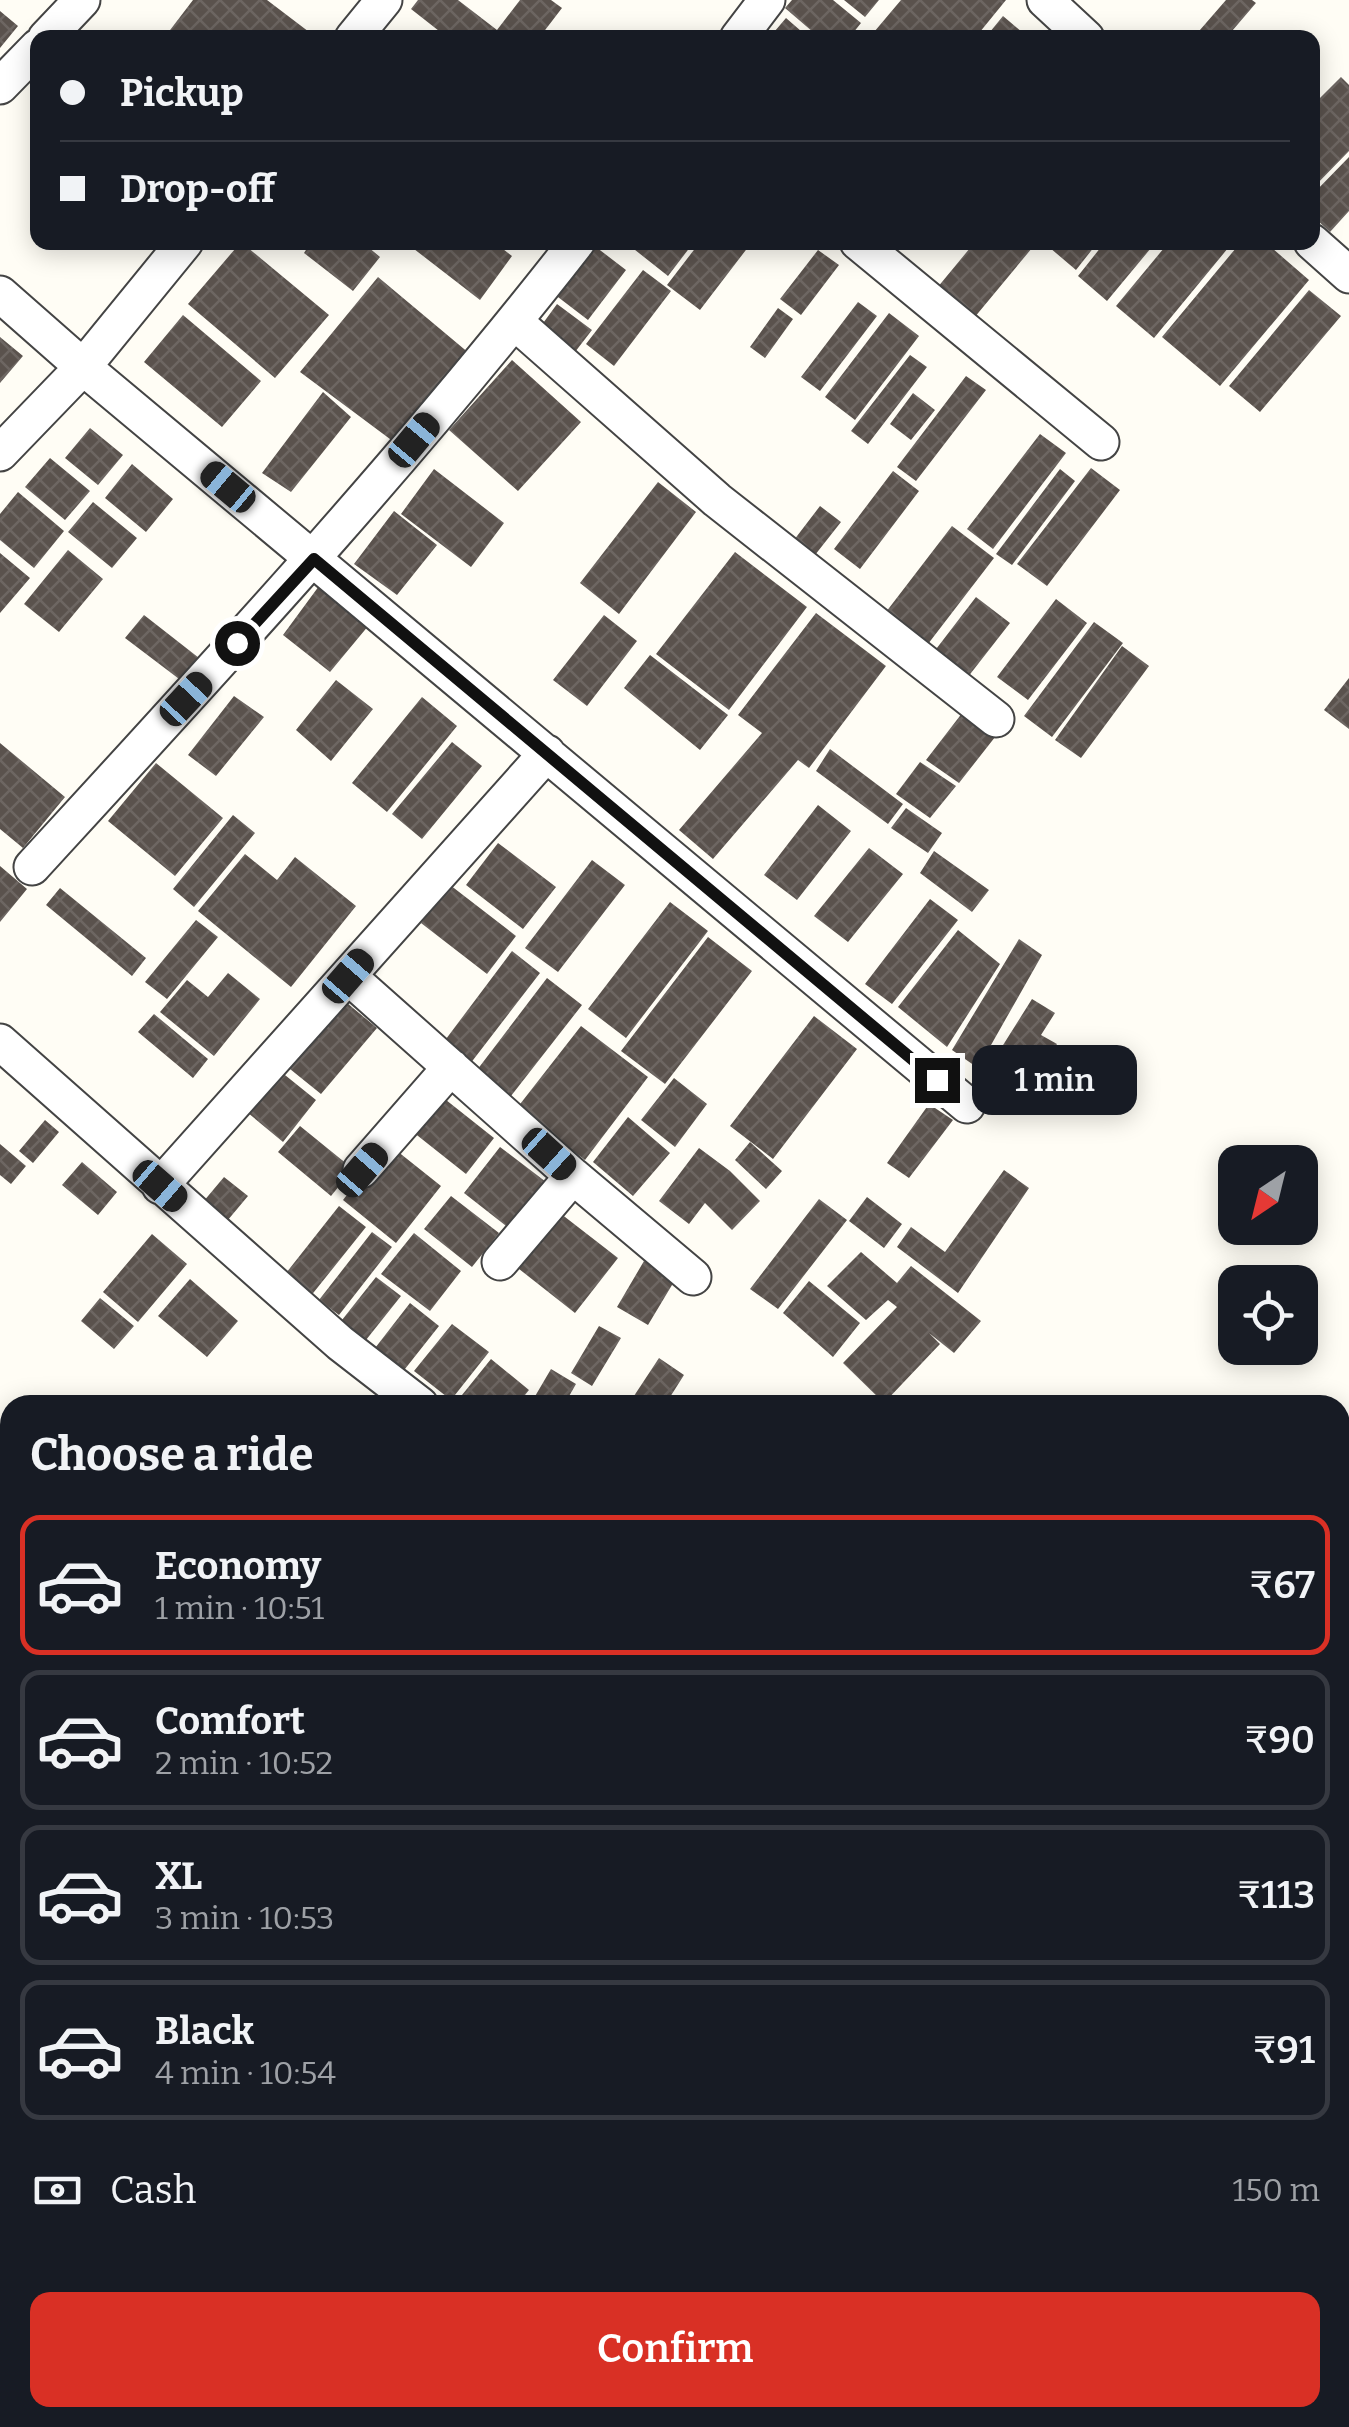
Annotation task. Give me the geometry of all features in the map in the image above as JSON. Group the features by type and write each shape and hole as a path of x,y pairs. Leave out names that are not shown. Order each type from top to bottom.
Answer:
{"street":[{"path":"54,30 82,0"},
{"path":"360,30 384,0"},
{"path":"744,30 768,0"},
{"path":"1045,0 1077,30"},
{"path":"0,86 30,55"},
{"path":"1320,249 1349,275"},
{"path":"0,453 83,367 178,250"},
{"path":"32,868 314,559 572,250"},
{"path":"868,250 1101,442"},
{"path":"0,294 967,1105"},
{"path":"515,322 717,500 996,718"},
{"path":"160,1186 547,753"},
{"path":"348,976 693,1277"},
{"path":"0,1042 340,1343 407,1395"},
{"path":"362,1170 451,1067"},
{"path":"500,1262 573,1176"}],"building":[{"path":"193,0 267,0 306,30 170,30"},
{"path":"418,0 458,0 497,30 438,30 411,9"},
{"path":"520,0 551,0 562,8 545,30 497,30"},
{"path":"792,0 833,0 861,23 855,30 811,30 785,8"},
{"path":"844,0 879,0 865,17"},
{"path":"901,0 1006,0 982,30 876,30"},
{"path":"1226,0 1256,3 1233,30 1200,30"},
{"path":"0,11 18,26 0,48"},
{"path":"1003,16 1020,30 992,30"},
{"path":"786,18 800,30 776,30"},
{"path":"1341,77 1349,85 1349,151 1320,181 1320,98"},
{"path":"1349,157 1349,211 1330,232 1320,223 1320,187"},
{"path":"234,250 251,250 329,315 275,378 188,304"},
{"path":"372,250 380,257 353,291 304,253"},
{"path":"415,250 504,250 512,256 480,300"},
{"path":"587,250 600,250 626,270 588,320 554,294"},
{"path":"635,250 688,250 668,276"},
{"path":"694,250 746,250 700,310 667,285"},
{"path":"818,250 839,265 801,315 780,299"},
{"path":"968,250 1030,250 974,318 937,288"},
{"path":"1052,250 1092,250 1076,270"},
{"path":"1099,250 1149,250 1107,301 1078,276"},
{"path":"1162,250 1226,250 1154,338 1116,306"},
{"path":"1234,250 1274,250 1309,280 1220,386 1162,337"},
{"path":"643,270 671,291 614,366 586,344"},
{"path":"378,277 470,354 398,445 300,372"},
{"path":"1309,290 1341,316 1260,412 1229,386"},
{"path":"858,302 877,316 820,391 801,377"},
{"path":"557,304 592,330 575,352 541,326"},
{"path":"778,308 793,319 765,358 750,347"},
{"path":"889,313 919,336 855,420 825,397"},
{"path":"183,315 261,381 222,427 144,362"},
{"path":"0,337 23,356 0,383"},
{"path":"910,355 927,367 868,444 851,431"},
{"path":"512,360 581,422 518,491 449,430"},
{"path":"966,376 986,390 916,481 897,467"},
{"path":"323,392 351,417 291,492 262,473"},
{"path":"913,393 935,410 911,440 890,424"},
{"path":"90,428 123,455 98,485 65,458"},
{"path":"1040,434 1066,453 993,549 967,529"},
{"path":"50,458 90,491 65,520 25,487"},
{"path":"132,464 173,499 146,532 105,498"},
{"path":"1091,468 1120,490 1047,586 1017,564"},
{"path":"434,469 504,523 471,567 401,514"},
{"path":"1060,469 1075,481 1012,565 996,554"},
{"path":"893,471 919,491 860,569 834,549"},
{"path":"658,482 696,512 619,614 580,583"},
{"path":"18,492 64,531 34,568 0,540 0,514"},
{"path":"93,502 137,538 112,568 68,532"},
{"path":"820,506 841,522 815,555 794,540"},
{"path":"394,511 437,545 397,595 354,564"},
{"path":"952,526 994,558 928,644 886,612"},
{"path":"68,550 103,579 59,632 24,604"},
{"path":"735,552 807,607 729,710 656,654"},
{"path":"0,553 30,578 0,613"},
{"path":"319,586 369,625 330,672 283,635"},
{"path":"976,597 1010,623 964,682 930,657"},
{"path":"1056,599 1087,623 1028,700 997,677"},
{"path":"816,613 886,666 809,768 798,760 713,859 679,830 762,733 738,715"},
{"path":"144,615 208,665 191,688 125,638"},
{"path":"604,615 637,641 587,706 553,680"},
{"path":"1094,622 1123,643 1052,737 1024,716"},
{"path":"1122,646 1149,666 1081,758 1055,740"},
{"path":"650,655 728,715 700,750 624,688"},
{"path":"1349,678 1349,729 1324,710"},
{"path":"336,680 373,709 331,761 296,730"},
{"path":"234,696 264,717 216,776 188,755"},
{"path":"422,697 457,726 387,812 352,783"},
{"path":"966,708 999,732 959,783 926,760"},
{"path":"452,742 482,766 422,839 392,814"},
{"path":"0,743 65,797 23,848 0,829"},
{"path":"830,749 903,804 888,824 816,771"},
{"path":"920,762 956,786 930,818 896,794"},
{"path":"156,763 223,818 175,876 108,821"},
{"path":"818,805 851,831 797,900 764,875"},
{"path":"906,808 942,833 928,853 891,828"},
{"path":"233,815 255,833 194,907 173,889"},
{"path":"498,843 556,887 523,929 466,885"},
{"path":"869,848 903,874 848,942 814,916"},
{"path":"934,851 989,890 972,912 920,873"},
{"path":"245,854 277,880 295,857 356,906 291,987 198,911"},
{"path":"592,860 625,885 558,972 525,948"},
{"path":"0,866 27,889 0,922"},
{"path":"450,885 516,936 487,974 421,923"},
{"path":"60,888 146,958 132,976 46,905"},
{"path":"930,899 958,920 892,1004 865,984"},
{"path":"670,902 708,931 626,1038 588,1009"},
{"path":"196,920 218,937 167,999 145,982"},
{"path":"958,930 1000,964 947,1047 898,1007"},
{"path":"708,937 752,971 665,1084 621,1051"},
{"path":"1019,939 1042,955 978,1068 952,1050"},
{"path":"512,951 540,973 470,1064 443,1043"},
{"path":"228,973 260,999 214,1056 160,1012 187,980 208,997"},
{"path":"547,978 582,1005 511,1096 477,1070"},
{"path":"341,998 377,1028 321,1094 285,1065"},
{"path":"1032,999 1055,1013 1041,1035 1057,1044 1033,1082 1017,1072 1006,1090 983,1077"},
{"path":"154,1014 208,1059 193,1078 138,1032"},
{"path":"814,1016 857,1049 773,1159 730,1126"},
{"path":"581,1026 648,1077 585,1160 517,1108"},
{"path":"275,1067 316,1100 283,1142 242,1108"},
{"path":"674,1078 707,1104 675,1147 641,1120"},
{"path":"441,1096 494,1138 466,1174 413,1132"},
{"path":"929,1104 953,1120 909,1178 887,1163"},
{"path":"628,1117 670,1153 633,1196 593,1162"},
{"path":"45,1120 59,1132 33,1163 19,1151"},
{"path":"300,1126 353,1169 331,1196 278,1152"},
{"path":"750,1142 782,1171 766,1189 735,1160"},
{"path":"387,1143 441,1186 396,1243 343,1200"},
{"path":"0,1144 26,1166 11,1184 0,1175"},
{"path":"500,1147 550,1185 514,1232 464,1193"},
{"path":"699,1148 760,1201 732,1230 705,1203 689,1224 659,1201"},
{"path":"82,1162 117,1192 98,1215 62,1185"},
{"path":"1004,1170 1029,1188 958,1293 897,1247 911,1227 945,1252"},
{"path":"224,1177 248,1196 222,1227 198,1208"},
{"path":"451,1196 499,1233 472,1267 424,1229"},
{"path":"867,1197 902,1224 884,1248 849,1221"},
{"path":"819,1199 847,1220 778,1309 750,1289"},
{"path":"339,1206 366,1227 306,1302 279,1282"},
{"path":"556,1210 618,1258 575,1313 514,1265"},
{"path":"372,1232 392,1247 339,1315 319,1300"},
{"path":"414,1233 461,1271 430,1311 381,1274"},
{"path":"152,1234 187,1264 138,1322 103,1292"},
{"path":"861,1252 897,1283 911,1266 981,1321 954,1353 929,1333 940,1344 892,1395 876,1395 843,1363 897,1307 888,1300 866,1320 827,1286"},
{"path":"644,1261 675,1280 648,1325 617,1307"},
{"path":"376,1277 401,1296 362,1345 338,1325"},
{"path":"190,1279 238,1321 207,1357 158,1316"},
{"path":"809,1281 860,1323 833,1357 783,1313"},
{"path":"100,1298 134,1326 114,1349 81,1321"},
{"path":"410,1303 439,1326 401,1374 372,1352"},
{"path":"452,1324 489,1352 455,1395 445,1395 414,1371"},
{"path":"599,1326 621,1338 592,1386 571,1373"},
{"path":"659,1358 684,1375 671,1395 635,1395"},
{"path":"491,1359 529,1390 525,1395 462,1395"},
{"path":"551,1369 576,1384 570,1395 536,1395"}],"route":[{"path":"237,643 314,559 937,1080"}]}
